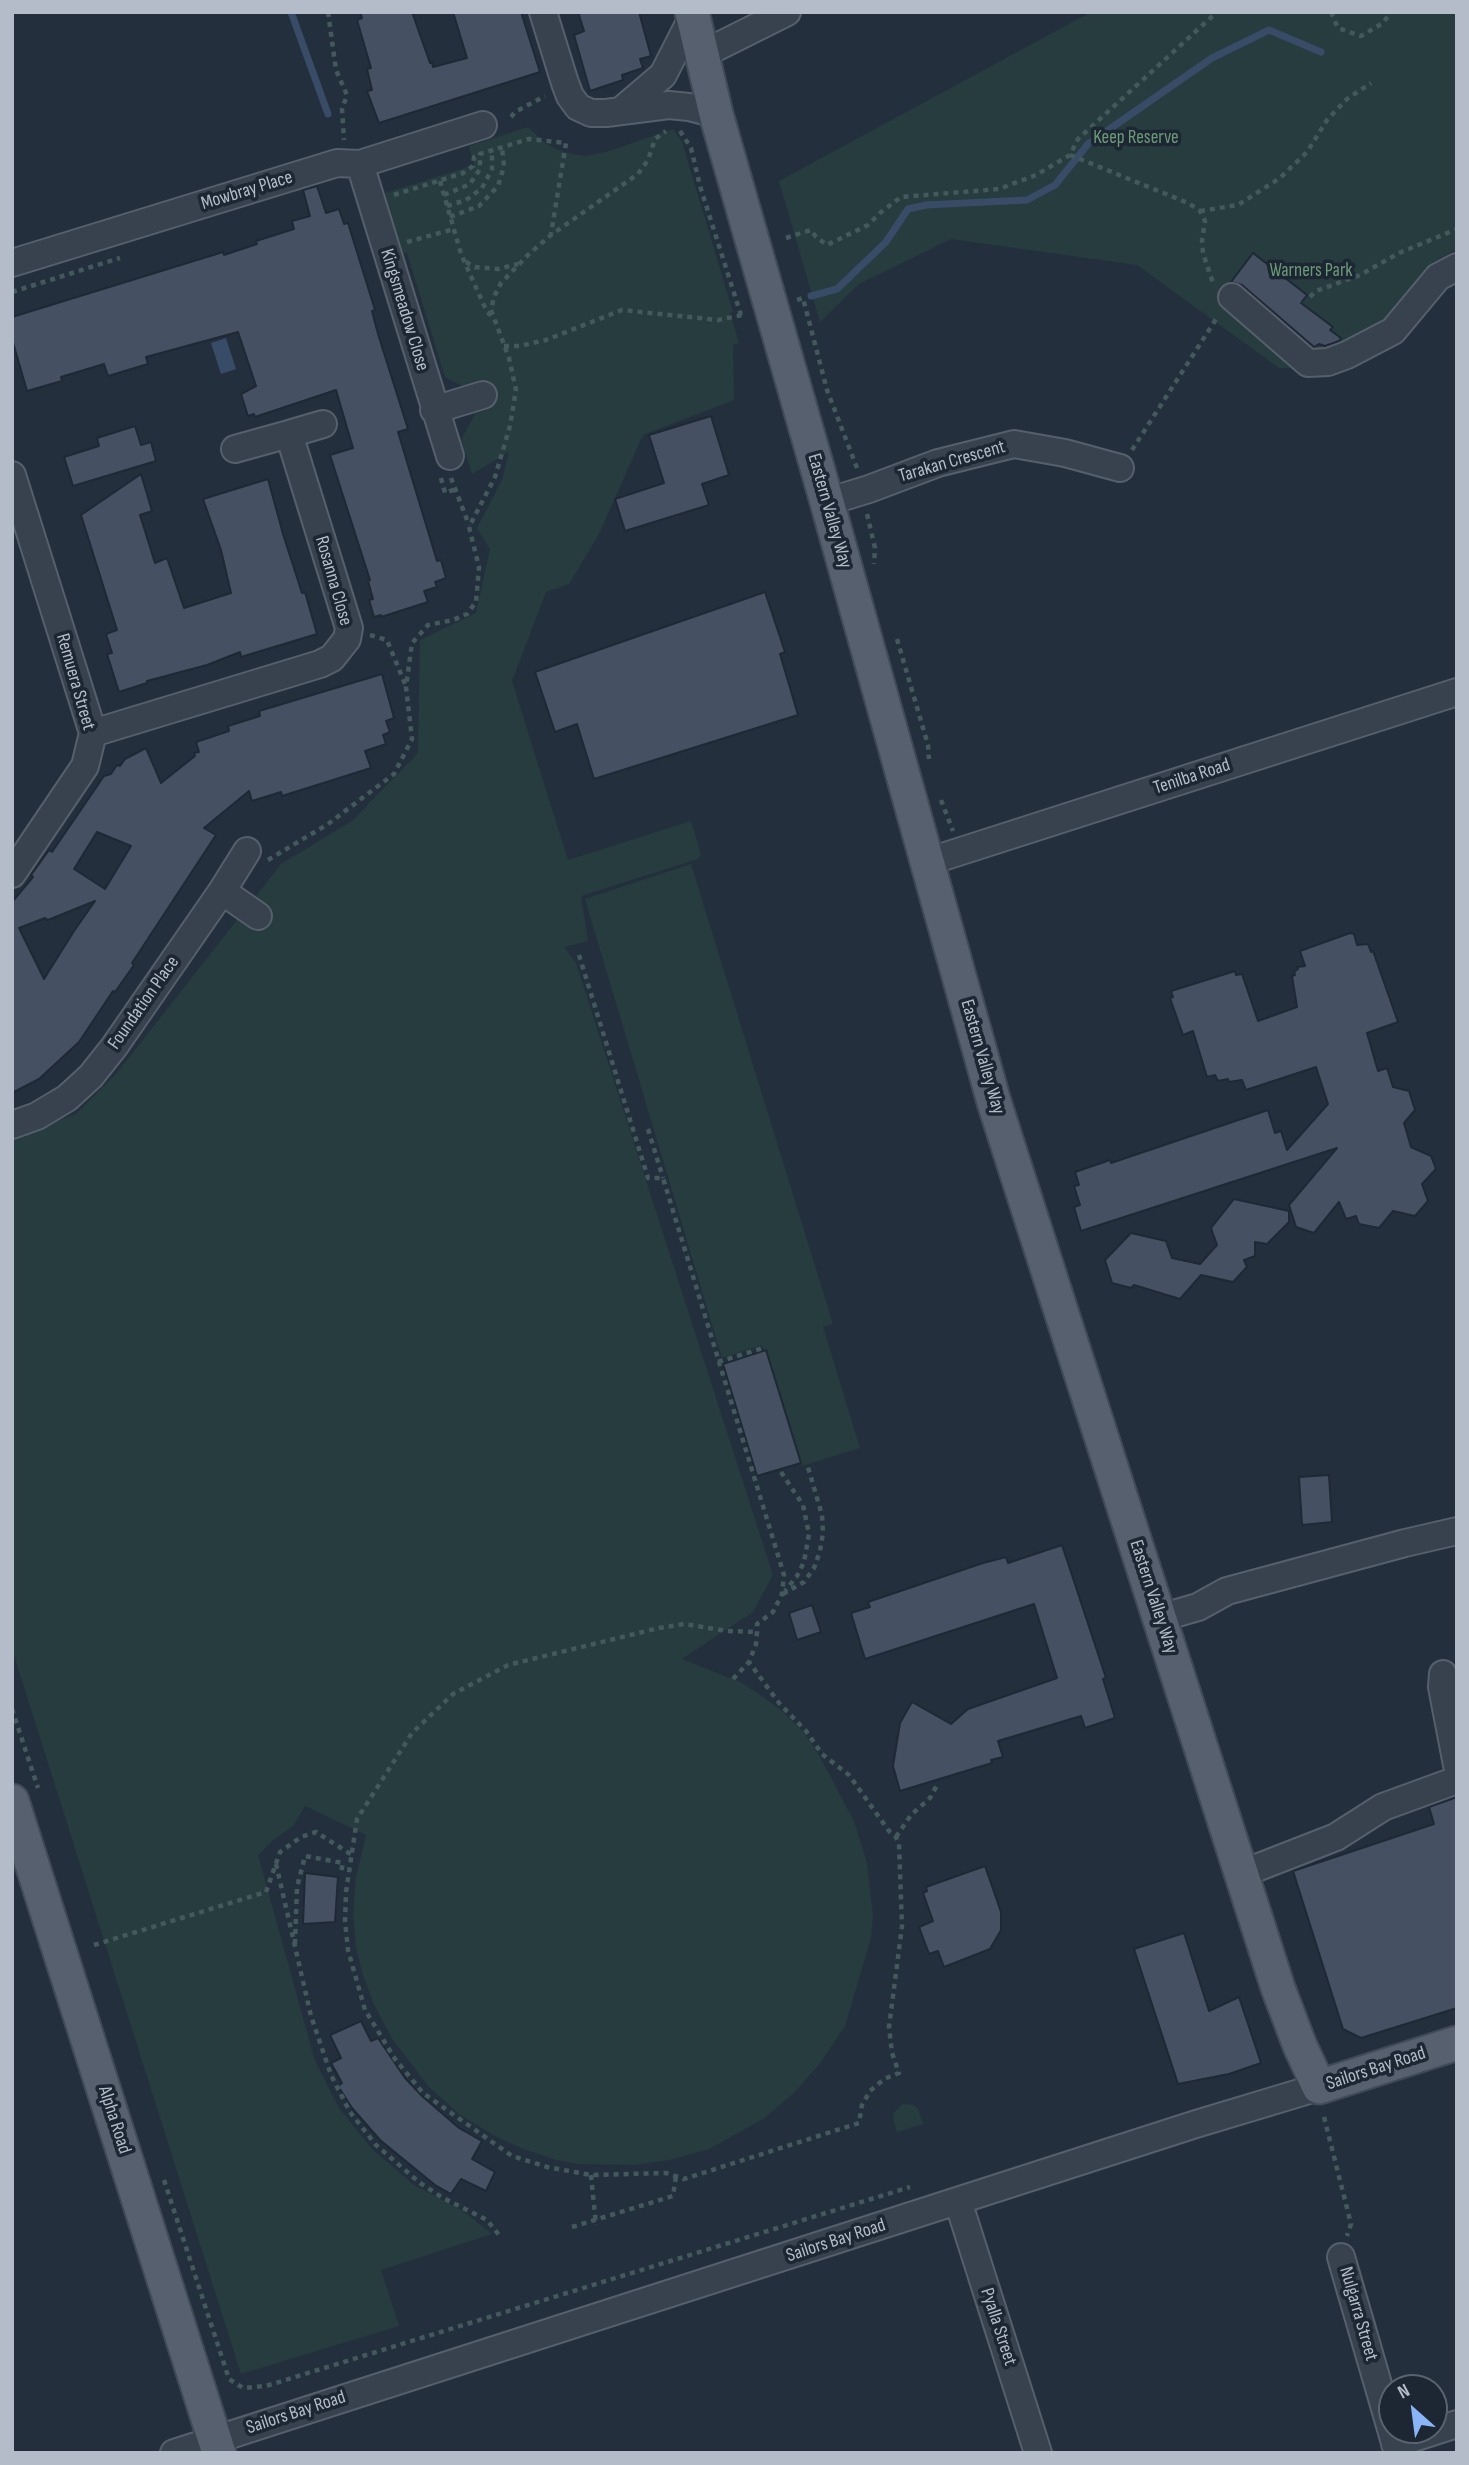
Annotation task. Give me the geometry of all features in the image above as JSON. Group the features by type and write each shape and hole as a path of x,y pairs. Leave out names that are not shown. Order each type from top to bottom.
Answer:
{"main road":[{"name":"Eastern Valley Way","path":"692,15 716,114 997,1113 1278,1988 1322,2102"},
{"name":"Alpha Road","path":"12,1801 217,2446"},
{"name":"Sailors Bay Road","path":"1322,2102 1457,2043"}],"street":[{"path":"543,12 565,83 578,107 591,113 669,105 716,114"},
{"path":"701,55 787,12"},
{"path":"623,110 663,75 692,15"},
{"name":"Mowbray Place","path":"12,263 337,163 360,164 483,125"},
{"name":"Kingsmeadow Close","path":"360,164 434,410 443,461"},
{"path":"1232,297 1308,363 1328,362 1393,331 1438,277 1457,267"},
{"path":"434,410 483,395"},
{"path":"235,449 323,424"},
{"name":"Rosanna Close","path":"93,733 320,664 332,658 347,639 349,628 289,434"},
{"name":"Tarakan Crescent","path":"827,502 938,463 1014,444 1065,453 1120,468"},
{"name":"Remuera Street","path":"12,475 93,733 85,766 12,874"},
{"name":"Tenilba Road","path":"927,862 1457,692"},
{"name":"Foundation Place","path":"12,1125 37,1116 67,1098 91,1076 114,1048 222,891 252,858"},
{"path":"222,891 258,916"},
{"path":"1160,1618 1198,1607 1227,1591 1457,1531"},
{"path":"1443,1674 1442,1687 1457,1765"},
{"path":"1241,1874 1336,1837 1383,1807 1457,1780"},
{"name":"Sailors Bay Road","path":"174,2453 217,2446 958,2201 1322,2102"},
{"name":"Pyalla Street","path":"958,2201 1038,2453"},
{"name":"Nulgarra Street","path":"1341,2257 1396,2448"},
{"path":"1396,2448 1457,2424"}],"path":[{"path":"328,12 336,70 347,95 342,109 344,140"},
{"path":"786,238 811,230 827,245 836,243 868,225 901,197 999,189 1036,175 1070,155 1078,139 1217,12"},
{"path":"1331,12 1338,28 1361,36 1383,23 1391,12"},
{"path":"1200,211 1238,205 1280,178 1307,152 1327,120 1347,99 1371,83"},
{"path":"511,117 515,112 550,93"},
{"path":"469,527 495,477 516,390 491,310 501,283 551,235 638,174 648,160 655,138 672,127 682,132 691,148 700,186 741,315 718,320 622,310 546,340 519,346 504,346"},
{"path":"385,197 469,170 473,166 474,157 502,147 529,139 566,143 551,235"},
{"path":"450,217 480,206 498,186 504,166 502,147"},
{"path":"447,206 466,200 482,188 492,169 492,150"},
{"path":"444,195 470,184 480,169 480,155"},
{"path":"1070,155 1188,203 1200,211 1205,221 1203,253 1212,281 1232,297 1120,468"},
{"path":"440,181 466,262 487,312 493,316"},
{"path":"400,245 454,229"},
{"path":"1310,297 1316,291 1360,275 1399,253 1457,229"},
{"path":"12,292 130,255"},
{"path":"466,262 475,267 498,269 519,264"},
{"path":"803,298 827,390 854,456 875,548 874,563 878,576"},
{"path":"443,461 445,493 456,489"},
{"path":"252,858 328,824 394,774 412,739 406,687 412,643 428,625 467,614 476,603 479,567 469,527 443,461"},
{"path":"349,628 387,640 406,687"},
{"path":"893,628 928,746 930,766"},
{"path":"940,798 960,852"},
{"path":"579,955 649,1178 663,1178"},
{"path":"648,1129 784,1575 782,1594"},
{"path":"718,1362 764,1348"},
{"path":"782,1594 804,1582 814,1568 820,1551 822,1515 807,1464"},
{"path":"733,1679 749,1662 756,1644 757,1624 773,1612 804,1562 809,1534 803,1505 781,1472"},
{"path":"749,1662 822,1754 849,1775 899,1844 902,1926 889,2027 892,2053 899,2073 884,2079 870,2091 862,2105 859,2123 684,2179 666,2173 591,2175 547,2167 504,2152 423,2093 396,2059 365,2010 348,1950 346,1901 357,1819 412,1733 453,1694 508,1665 684,1624 727,1631 757,1632"},
{"path":"896,1837 911,1815 930,1798 937,1785"},
{"path":"94,1945 266,1892 281,1852 301,1837 316,1832 352,1855"},
{"path":"295,1948 296,1887 305,1856 343,1863 341,1872"},
{"path":"276,1864 311,2016 331,2076 350,2112 376,2145 420,2183 487,2220 499,2235"},
{"path":"1322,2102 1351,2224 1341,2257"},
{"path":"591,2175 596,2222"},
{"path":"572,2227 596,2222 673,2196 676,2176"},
{"name":"Sailors Bay Road","path":"243,2388 266,2386 910,2187"}],"green space":[{"name":"Keep Reserve","path":"1091,12 1457,12 1457,249 1433,262 1399,304 1379,345 1319,368 1279,368 1137,265 951,239 859,284 820,322 779,181"},
{"path":"528,127 546,144 563,152 585,156 606,152 673,129 682,142 733,312 730,313 739,343 733,345 734,400 643,435 599,534 569,584 546,592 512,681 568,860 691,821 701,854 698,859 581,896 588,941 564,947 576,963 773,1575 753,1612 682,1659 740,1682 762,1696 804,1733 819,1755 854,1821 867,1863 873,1915 871,1938 845,2026 821,2062 795,2092 763,2119 709,2149 670,2160 634,2165 578,2164 557,2160 493,2135 459,2114 429,2087 393,2040 374,2005 356,1947 353,1912 356,1878 366,1835 305,1806 293,1826 258,1855 315,2061 339,2108 372,2149 414,2185 463,2211 492,2234 381,2270 399,2326 241,2374 12,1649 12,1137 76,1114 116,1074 281,864 352,821 418,753 420,640 476,613 490,549 477,528 502,480 509,452 472,474 461,440 475,414 492,408 482,380 462,386 445,377 407,253 403,253 385,193 474,165 469,146"},
{"path":"691,864 833,1324 823,1327 860,1448 802,1466 762,1345 722,1358 585,899"},
{"path":"903,2104 914,2105 918,2109 923,2124 897,2132 894,2112"}],"water":[{"path":"226,338 236,369 221,374 211,343"}],"building":[{"path":"360,12 412,12 433,67 467,58 453,12 521,12 540,72 379,123 367,91 372,90 367,69 371,68 357,20 362,18"},
{"path":"578,12 639,12 651,56 640,59 643,68 622,75 623,80 590,91 574,35 584,31"},
{"path":"317,186 326,213 339,209 344,224 348,223 375,310 372,311 378,334 408,429 398,432 437,561 441,560 446,578 435,582 437,587 424,591 428,602 381,617 374,617 369,600 373,599 368,581 370,580 330,455 353,448 336,390 255,417 254,414 248,416 241,394 256,386 238,332 146,357 148,364 108,376 104,364 61,377 62,381 27,391 12,339 12,317 223,252 224,255 294,229 292,221 310,216 303,190"},
{"path":"1253,253 1307,295 1301,303 1333,327 1330,330 1341,338 1339,341 1314,347 1242,285 1231,282"},
{"path":"711,416 729,475 702,484 709,505 625,531 615,499 664,483 649,435"},
{"path":"135,426 141,445 151,442 156,461 73,486 64,457 99,446 97,438"},
{"path":"141,474 152,511 140,515 155,563 167,558 184,608 231,593 221,550 203,499 268,479 283,534 302,593 305,592 317,634 241,657 240,652 119,692 107,654 112,653 106,634 117,630 81,515"},
{"path":"765,592 785,652 780,654 798,715 594,779 577,724 555,732 535,672"},
{"path":"382,674 394,718 386,721 390,732 383,735 386,744 365,751 371,768 282,796 281,792 252,801 249,791 204,828 216,835 132,963 134,965 79,1042 39,1079 12,1093 12,902 33,877 31,875 49,850 52,852 104,776 111,774 117,765 120,766 125,759 146,748 161,783 195,756 194,753 199,752 196,742 229,731 228,726 260,716 259,711","holes":["97,832 131,846 105,889 74,869","95,901 74,931 44,979 19,928 45,918 48,920"]},
{"path":"1350,933 1354,934 1357,945 1368,944 1371,952 1373,951 1398,1022 1367,1033 1378,1071 1387,1068 1393,1087 1409,1091 1415,1110 1404,1123 1411,1147 1431,1156 1436,1169 1422,1184 1428,1201 1415,1216 1393,1211 1379,1228 1359,1224 1356,1216 1346,1219 1339,1202 1314,1233 1296,1227 1289,1205 1337,1148 1081,1231 1074,1207 1080,1205 1074,1186 1079,1185 1075,1172 1110,1160 1111,1163 1268,1110 1275,1133 1281,1131 1287,1150 1328,1104 1316,1067 1246,1090 1242,1080 1229,1082 1228,1079 1218,1081 1215,1075 1207,1077 1193,1031 1183,1035 1170,998 1173,997 1171,991 1235,971 1236,975 1242,974 1258,1021 1297,1007 1292,976 1295,975 1297,967 1305,966 1300,951"},
{"path":"1234,1199 1289,1211 1289,1222 1267,1244 1255,1242 1255,1256 1244,1260 1247,1267 1233,1282 1201,1275 1180,1299 1134,1285 1131,1288 1112,1283 1105,1260 1131,1233 1166,1241 1172,1258 1200,1264 1217,1245 1211,1228"},
{"path":"766,1350 801,1463 757,1476 723,1364"},
{"path":"1329,1475 1332,1522 1302,1525 1299,1477"},
{"path":"1062,1545 1106,1678 1103,1679 1115,1718 1085,1728 1081,1716 998,1741 1003,1757 991,1760 992,1763 900,1791 893,1766 900,1723 912,1702 951,1724 968,1709 1057,1678 1034,1604 865,1659 851,1613 870,1607 868,1602 983,1563 1006,1557 1008,1563"},
{"path":"812,1605 821,1632 797,1640 789,1613"},
{"path":"1457,1797 1457,2008 1361,2038 1343,2029 1293,1871 1434,1824 1429,1807"},
{"path":"985,1866 1001,1912 1001,1930 990,1949 944,1967 938,1951 929,1954 919,1927 933,1921 923,1893 927,1891 926,1887"},
{"path":"305,1873 338,1877 335,1922 303,1924"},
{"path":"1184,1933 1209,2011 1239,1997 1261,2063 1229,2074 1178,2084 1134,1949"},
{"path":"361,2021 371,2041 378,2038 405,2078 422,2096 459,2128 482,2141 472,2159 495,2172 486,2191 461,2179 451,2194 435,2185 380,2140 352,2108 338,2086 342,2083 331,2063 341,2058 330,2035"}],"waterway":[{"path":"291,12 328,114"},
{"path":"811,296 837,289 886,242 908,209 926,205 1027,200 1055,185 1088,144 1212,58 1269,30 1321,52"}],"park label":[{"name":"Warners Park","path":"1311,271"}]}
